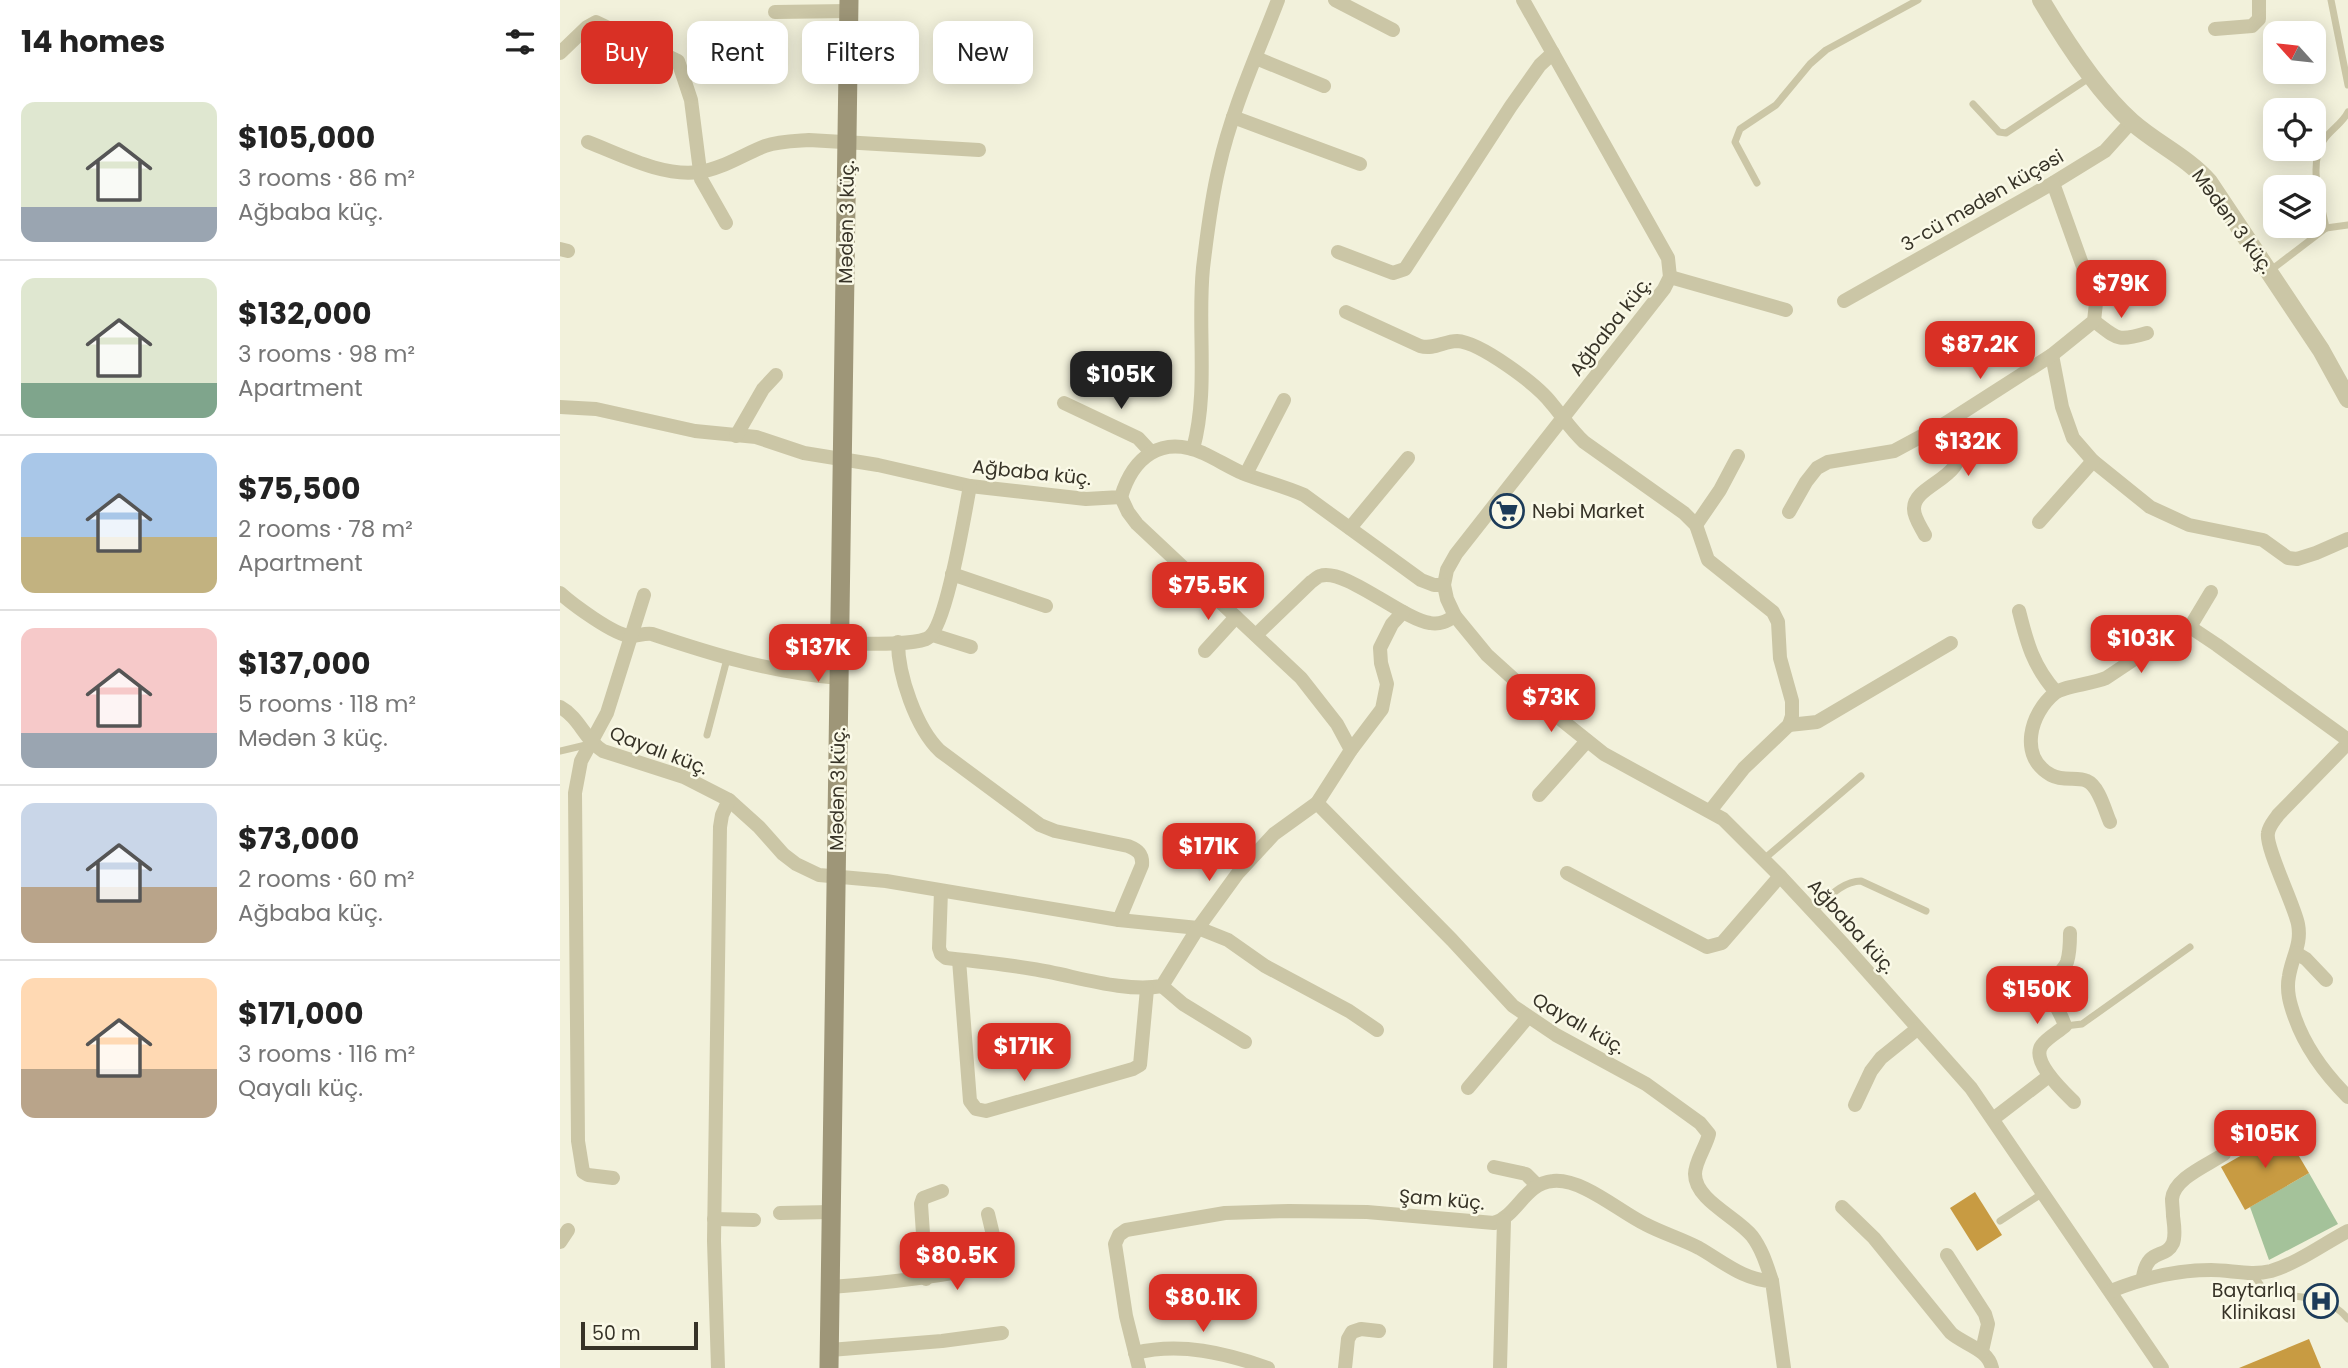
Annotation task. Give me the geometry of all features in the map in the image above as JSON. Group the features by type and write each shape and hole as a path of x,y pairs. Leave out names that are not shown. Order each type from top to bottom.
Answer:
{"main road":[{"name":"Mədən 3 küç.","path":"830,1359 849,6"}],"street":[{"path":"1194,449 1198,434 1200,400 1203,270 1213,194 1233,117 1278,0"},
{"path":"1335,0 1393,30"},
{"name":"Ağbaba küç.","path":"1523,0 1668,258 1670,277 1664,289 1456,554 1447,570 1444,585 1447,599 1455,616 1502,670 1587,741 1624,766 1723,819 1813,911 1970,1088 2162,1368"},
{"name":"Mədən 3 küç.","path":"2041,0 2117,108 2197,168 2209,182 2321,350 2348,399"},
{"path":"2216,29 2252,26 2259,19 2259,0"},
{"path":"775,12 849,6"},
{"path":"560,53 596,22 678,61 691,100 700,172 707,192 726,223"},
{"path":"1338,252 1393,273 1405,269 1511,106 1540,65 1553,53"},
{"path":"1255,58 1324,86"},
{"path":"1233,117 1360,164"},
{"name":"3-cü mədən küçəsi","path":"1844,301 2053,183 2105,150 2132,121"},
{"path":"588,142 667,169 700,172 768,145 809,140 979,150"},
{"path":"1789,512 1817,468 1828,462 1895,451 1946,423 2052,355 2094,321 2096,303 2053,183"},
{"path":"1670,277 1786,310"},
{"path":"1346,312 1420,346 1429,348 1457,341 1471,345 1536,386 1584,442 1684,513 1696,525 1708,559 1773,612 1777,622 1780,658 1792,701 1792,716 1789,725 1744,768 1710,811"},
{"path":"2094,321 2115,337 2125,339 2147,333"},
{"path":"2052,355 2073,438 2093,461 2134,495 2165,515 2216,531 2263,540 2288,558 2297,559 2316,553 2348,539"},
{"path":"736,436 763,389 776,375"},
{"path":"1246,474 1284,400"},
{"path":"1064,403 1138,438 1151,452"},
{"name":"Ağbaba küç.","path":"560,407 596,409 695,431 757,437 804,453 970,486 1086,499 1121,497"},
{"path":"1925,535 1914,512 1914,504 1955,466 1958,457 1958,445 1946,423"},
{"path":"1351,750 1318,698 1301,678 1137,524 1121,497 1126,479 1136,464 1151,452 1164,447 1194,449 1246,474 1304,495 1421,580 1434,585 1444,585"},
{"path":"1696,525 1720,490 1738,456"},
{"path":"1350,528 1408,458"},
{"path":"2039,522 2093,461"},
{"path":"840,644 898,642 925,639 933,635 952,574 970,486"},
{"path":"952,574 1046,606"},
{"path":"1256,635 1319,576 1328,575 1345,579 1403,612 1429,623 1443,623 1455,616"},
{"path":"2190,627 2211,592"},
{"path":"560,593 583,612 621,634 652,634 727,659 803,675 839,678"},
{"path":"613,1178 583,1172 578,1141 575,793 581,761 607,713 645,596"},
{"path":"2019,611 2029,650 2046,681 2056,692"},
{"path":"941,891 939,948 946,958 1031,968 1147,989 1163,986 1198,928 1254,855 1274,834 1317,803 1351,750 1382,709 1387,684 1380,648 1392,624 1403,612"},
{"path":"1205,651 1236,617"},
{"path":"2110,822 2094,786 2087,781 2063,780 2051,775 2032,757 2030,738 2035,723 2044,705 2056,692 2106,678 2184,626 2190,627 2348,742 2278,815 2270,825 2267,835 2299,933 2288,987 2295,1020 2320,1067 2348,1097"},
{"path":"933,635 971,647"},
{"path":"898,642 901,669 918,718 940,751 1040,825 1055,831 1128,845 1138,850 1142,865 1119,920"},
{"path":"1789,725 1817,722 1951,643"},
{"name":"Qayalı küç.","path":"560,708 578,720 592,744 603,751 684,778 729,800 759,827 783,854 796,864 820,875 886,881 1119,920 1198,928 1228,940 1274,971 1377,1030"},
{"path":"1539,795 1587,741"},
{"path":"718,1368 714,1219 720,827 729,800"},
{"name":"Qayalı küç.","path":"1317,803 1452,940 1497,990 1528,1017 1646,1084 1700,1123 1709,1134 1694,1172 1697,1186 1704,1196 1737,1220 1753,1237 1772,1281"},
{"path":"1567,873 1707,947 1722,943 1780,876"},
{"path":"2070,933 2068,959 2063,971 2049,986 2049,994 2062,1015 2065,1026 2042,1044 2039,1057 2049,1076 2074,1102"},
{"path":"2297,953 2326,980"},
{"path":"959,960 970,1101 976,1109 986,1111 1140,1065 1147,989"},
{"path":"1163,986 1183,1004 1245,1042"},
{"path":"1468,1088 1528,1017"},
{"path":"1855,1105 1871,1071 1881,1058 1917,1029"},
{"path":"1993,1119 2049,1076"},
{"path":"2143,1278 2146,1264 2151,1257 2172,1244 2175,1233 2172,1199 2180,1182 2224,1154"},
{"path":"1494,1167 1526,1174 1537,1185 1555,1181 1571,1184 1744,1274 1759,1281 1772,1281 1784,1368"},
{"name":"Şam küç.","path":"1137,1361 1126,1316 1115,1244 1119,1235 1126,1230 1225,1213 1289,1210 1367,1212 1494,1223 1504,1220 1537,1185"},
{"path":"926,1279 921,1204 923,1198 942,1191"},
{"path":"1842,1207 1874,1238 1951,1333 1962,1343 1982,1351 1991,1362 1992,1368"},
{"path":"780,1213 831,1212"},
{"path":"831,1287 926,1279 995,1265 999,1260 999,1253 988,1213"},
{"path":"714,1219 754,1220"},
{"path":"1500,1368 1504,1220"},
{"path":"2110,1291 2143,1278 2207,1270 2253,1274 2271,1271 2348,1231"},
{"path":"1947,1255 1985,1314 1988,1324 1982,1351"},
{"path":"1345,1368 1348,1339 1352,1332 1361,1329 1379,1331"},
{"path":"830,1359 1002,1333"},
{"path":"1137,1361 1157,1348 1184,1348 1240,1359 1268,1368"}],"lane":[{"path":"1757,183 1735,142 1740,129 1776,105 1810,64 1826,50 1918,0"},
{"path":"2331,0 2348,85"},
{"path":"1973,104 1999,132 2006,134 2092,76"},
{"path":"2318,175 2317,157 2325,138 2348,112"},
{"path":"2326,228 2348,225"},
{"path":"2270,271 2313,238"},
{"path":"707,735 727,659"},
{"path":"560,751 592,744"},
{"path":"1763,859 1861,776"},
{"path":"1813,911 1846,884 1854,881 1861,881 1926,911"},
{"path":"2065,1026 2082,1024 2190,947"},
{"path":"2000,1221 2043,1193"},
{"path":"2253,1274 2264,1290 2324,1301 2348,1319"}],"green space":[{"path":"2309,1173 2338,1224 2269,1260 2250,1207"}],"building":[{"path":"2284,1131 2309,1173 2245,1210 2221,1167"},
{"path":"1975,1192 2002,1235 1977,1251 1950,1208"},
{"path":"2309,1339 2321,1368 2239,1368"}],"place":[{"name":"Nəbi Market","path":"1507,511"},
{"name":"Baytarlıq Klinikası","path":"2321,1301"}]}
